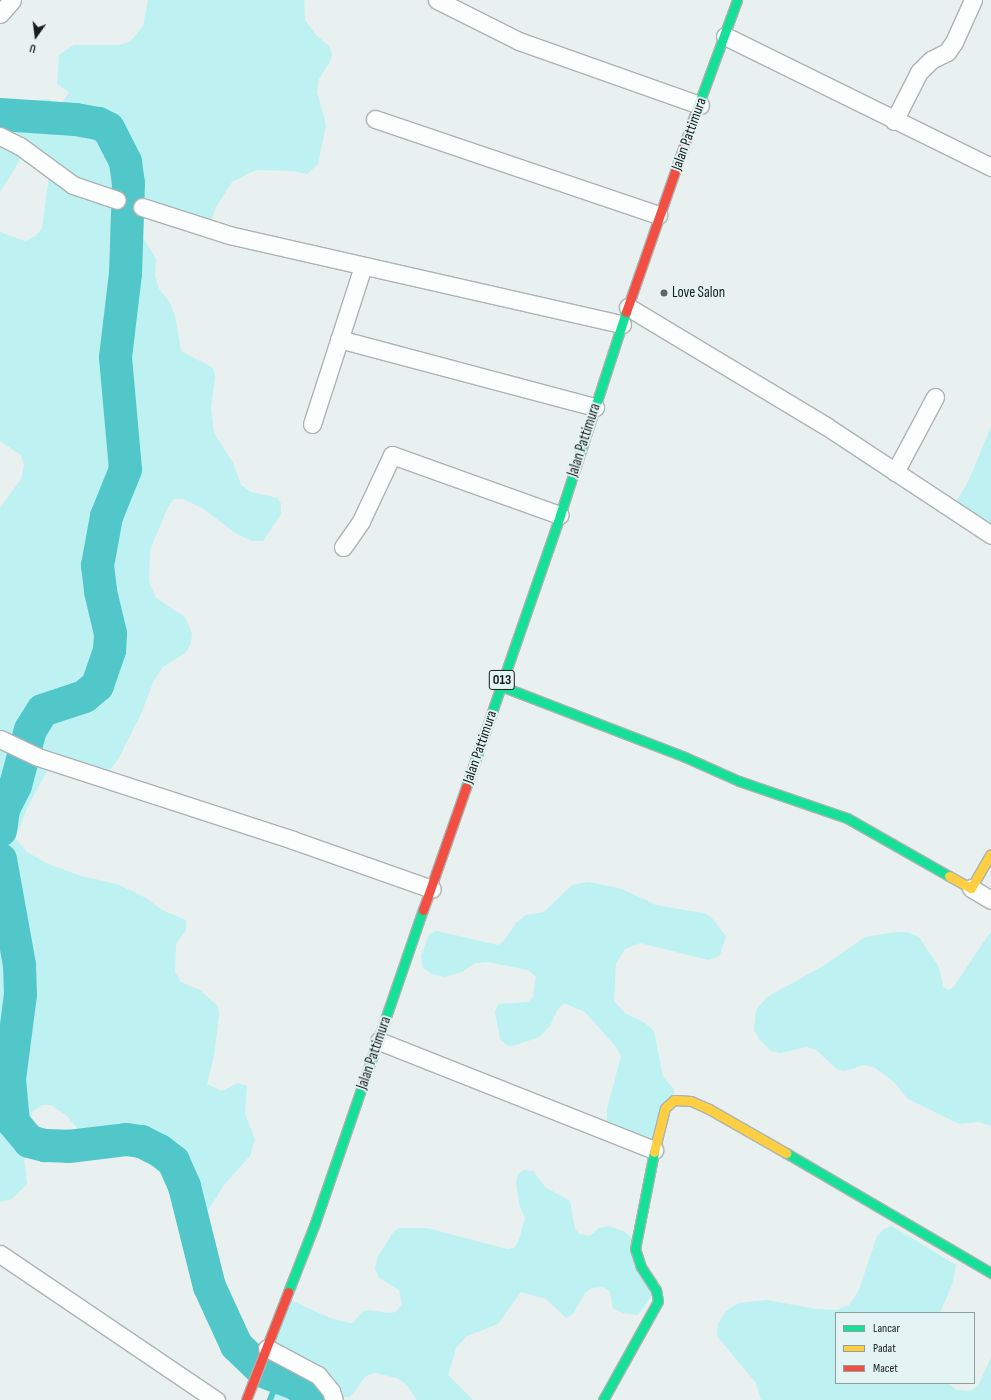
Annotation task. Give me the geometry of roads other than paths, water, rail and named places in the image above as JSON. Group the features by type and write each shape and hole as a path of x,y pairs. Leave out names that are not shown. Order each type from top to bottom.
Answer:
{"main road":[{"name":"Jalan Pattimura","path":"246,1400 315,1223 432,889 500,686 560,515 658,215 700,105 737,0"},
{"path":"500,686 685,757 739,781 847,818 971,888 991,854"},
{"path":"604,1400 658,1301 656,1290 641,1267 635,1249 659,1124 665,1108 674,1100 691,1101 709,1108 991,1273"}],"street":[{"path":"0,14 12,0"},
{"path":"437,0 519,41 700,105"},
{"path":"894,121 919,72 931,60 947,52 954,42 973,0"},
{"path":"725,36 894,121 991,167"},
{"path":"375,119 658,215"},
{"path":"0,136 20,146 73,185 117,200"},
{"path":"142,207 229,234 308,251 363,266 622,324"},
{"path":"312,424 363,266"},
{"path":"628,306 826,426 991,535"},
{"path":"339,339 595,407"},
{"path":"895,472 935,397"},
{"path":"344,547 361,521 392,455 560,515"},
{"path":"1,740 38,757 292,840 432,889"},
{"path":"971,888 991,900"},
{"path":"379,1040 654,1150"},
{"path":"0,1254 216,1400"},
{"path":"265,1353 318,1375 331,1391 334,1400"}],"waterway":[{"path":"0,114 75,119 98,123 108,128 125,162 128,183 125,273 115,357 125,469 106,516 97,565 100,591 110,633 109,650 97,685 84,696 42,710 30,729 15,785 3,809 0,830"},
{"path":"0,859 19,965 20,994 9,1079 13,1122 29,1141 44,1145 68,1146 126,1139 141,1141 159,1150 173,1161 184,1186 209,1286 236,1345 263,1371 297,1384 313,1400"},
{"path":"270,1400 279,1378"}],"place":[{"name":"Love Salon","path":"664,293"}]}
